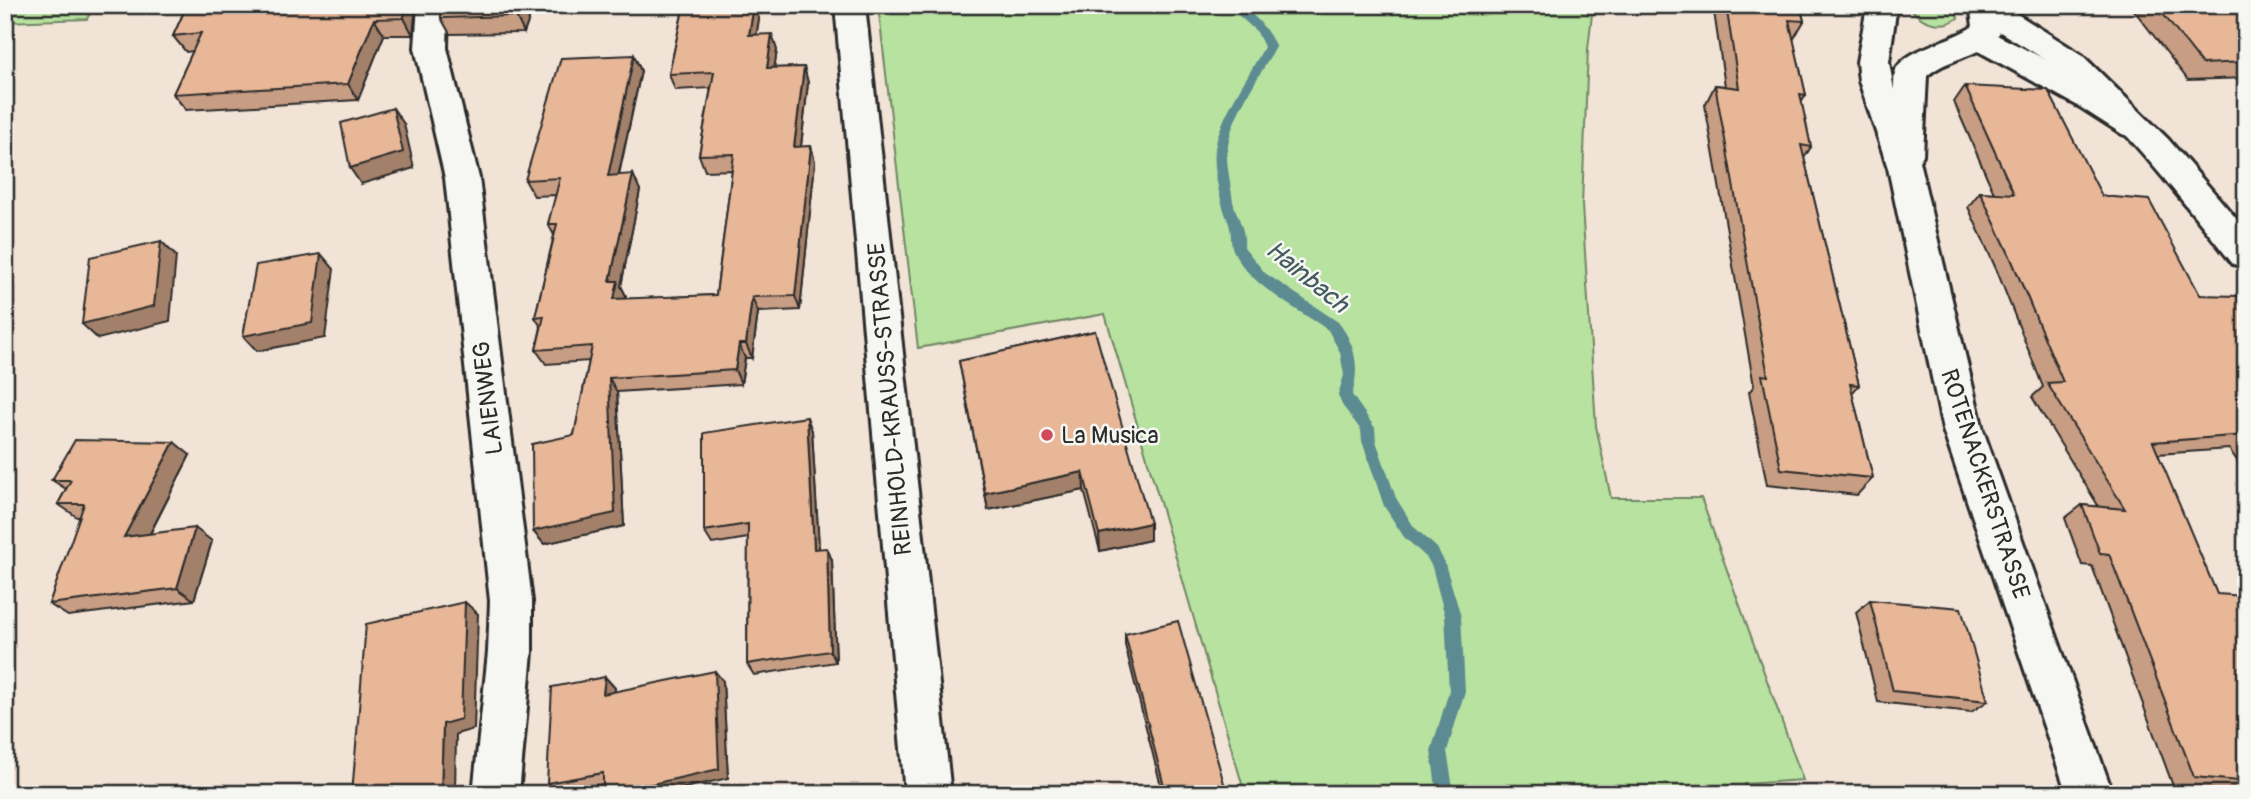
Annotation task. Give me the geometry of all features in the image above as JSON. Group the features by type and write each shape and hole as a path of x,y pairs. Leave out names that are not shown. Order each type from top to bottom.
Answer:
{"street":[{"name":"LAIENWEG","path":"433,5 431,48 462,178 511,601 510,652 496,794"},
{"name":"REINHOLD-KRAUSS-STRASSE","path":"850,5 928,794"},
{"path":"1983,6 1989,25 1968,43 2091,99 2141,131"},
{"path":"1983,6 2071,64 2141,131 2246,254"},
{"name":"ROTENACKERSTRASSE","path":"1968,43 1893,21 1873,62 1875,81 1905,168 1963,430 2090,794"},
{"name":"ROTENACKERSTRASSE","path":"1905,168 1911,72 1924,60 1968,43"}],"green space":[{"path":"5,5 94,5 87,19 5,22"},
{"path":"878,5 1593,5 1588,49 1582,205 1596,426 1611,498 1701,498 1803,780 1745,784 1747,794 1245,794 1105,314 918,348"},
{"path":"1909,5 1954,5 1958,18 1952,22 1938,24 1924,20"}],"building":[{"path":"187,5 405,5 404,18 374,19 348,84 173,94 201,33 173,36"},
{"path":"441,5 520,5 516,16 441,18"},
{"path":"684,5 754,5 749,35 772,34 767,68 804,67 794,147 811,146 795,296 752,297 746,344 739,344 735,370 609,378 615,513 533,531 532,444 574,435 592,346 536,350 544,316 535,317 557,224 548,224 560,178 525,180 561,58 634,55 608,176 633,174 610,281 618,281 614,299 716,295 734,154 699,155 714,72 669,74"},
{"path":"1726,5 1800,5 1804,21 1789,20 1806,95 1800,94 1811,147 1801,145 1859,385 1850,384 1873,478 1781,469 1762,375 1768,376 1715,85 1739,88"},
{"path":"2156,5 2246,5 2246,62 2202,64"},
{"path":"1965,86 2048,90 2102,196 2149,200 2200,295 2238,296 2246,309 2246,435 2153,442 2217,594 2246,597 2246,794 2239,781 2194,777 2109,554 2100,553 2082,505 2125,509 2047,383 2063,382 1980,192 2014,194"},
{"path":"393,108 403,152 350,168 341,123"},
{"path":"161,241 154,306 82,324 90,257"},
{"path":"321,254 312,323 243,336 256,265"},
{"name":"La Musica","path":"1095,331 1150,523 1099,534 1083,472 985,493 959,361"},
{"path":"807,417 814,549 827,548 830,651 747,664 748,524 704,531 704,433"},
{"path":"75,440 174,442 124,537 195,528 177,588 49,604 84,504 58,504 71,480 52,480"},
{"path":"1870,600 1961,608 1988,701 1893,691"},
{"path":"465,602 461,719 443,724 441,794 352,794 366,624"},
{"path":"1178,621 1227,794 1166,794 1125,634"},
{"path":"715,671 719,769 608,794 603,794 603,773 547,783 552,687 605,677 603,694"}],"waterway":[{"name":"Hainbach","path":"1232,5 1262,30 1270,47 1238,101 1222,143 1226,201 1239,232 1238,247 1260,277 1333,326 1340,335 1347,352 1351,375 1345,395 1349,405 1368,428 1369,441 1389,501 1409,532 1432,553 1439,566 1453,616 1457,691 1439,751 1446,794"}],"place":[{"name":"La Musica","path":"1047,435"}]}
